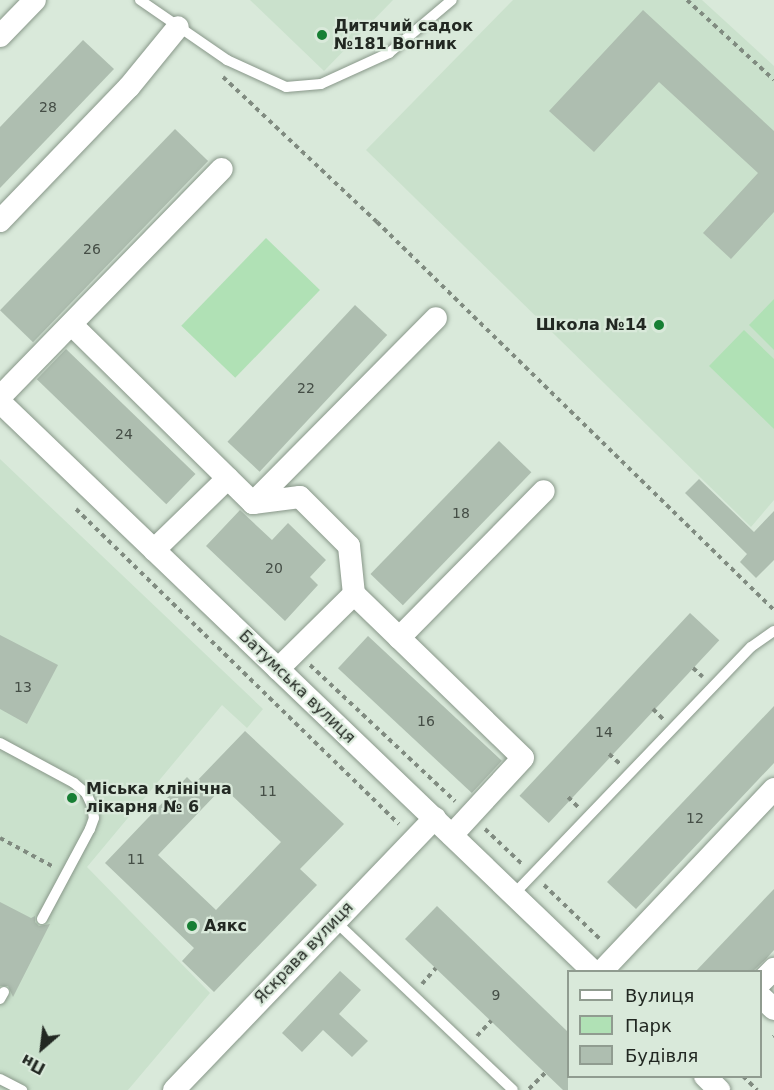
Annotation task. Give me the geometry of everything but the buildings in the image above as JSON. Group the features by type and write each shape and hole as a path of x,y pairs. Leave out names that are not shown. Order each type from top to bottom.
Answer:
{"street":[{"path":"0,36 35,0"},
{"path":"0,221 129,87 178,27"},
{"path":"0,397 222,169"},
{"path":"253,503 436,318"},
{"path":"72,325 253,503"},
{"name":"Батумська вулиця","path":"0,402 592,970"},
{"path":"154,550 228,478"},
{"path":"399,638 544,491"},
{"path":"253,503 300,497 349,546 354,594 523,758 452,835"},
{"path":"278,669 354,594"},
{"path":"603,970 774,789"},
{"name":"Яскрава вулиця","path":"174,1090 435,818"},
{"path":"762,981 774,969"},
{"path":"762,998 774,1009"},
{"path":"706,1078 719,1090"}],"lane":[{"path":"140,0 227,60 286,87 321,84 389,53 452,0"},
{"path":"513,896 751,647 774,631"},
{"path":"0,743 74,783 86,793 92,806 94,818 42,920"},
{"path":"335,921 513,1090"},
{"path":"0,1079 22,1090"}],"path":[{"path":"687,0 774,80"},
{"path":"220,74 377,222 774,610"},
{"path":"68,501 414,839"},
{"path":"0,838 66,874"},
{"path":"528,1090 545,1073"},
{"path":"744,1078 757,1090"}],"shaded area":[{"name":"Дитячий садок №181 Вогник","path":"250,0 393,0 324,71"},
{"name":"Школа №14","path":"513,0 702,0 774,66 774,500 751,527 366,150"},
{"name":"Міська клінічна лікарня № 6","path":"0,459 263,709 247,728 222,705 87,867 210,993 128,1090 0,1090"}],"green space":[{"path":"266,238 320,290 235,378 181,326"},
{"path":"774,299 774,350 749,325"},
{"path":"744,330 774,359 774,429 709,366"}],"place":[{"name":"Дитячий садок №181 Вогник","path":"322,35"},
{"name":"Школа №14","path":"659,325"},
{"name":"Міська клінічна лікарня № 6","path":"72,798"},
{"name":"Аякс","path":"192,926"}]}
